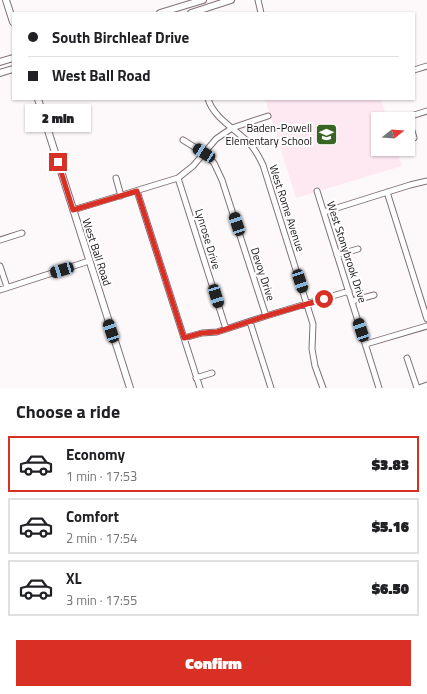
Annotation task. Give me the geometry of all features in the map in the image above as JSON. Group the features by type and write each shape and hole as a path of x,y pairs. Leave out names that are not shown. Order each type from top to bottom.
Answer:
{"main road":[{"path":"6,0 12,19"},
{"path":"163,12 203,0"},
{"path":"194,12 231,0"},
{"path":"0,62 12,58"},
{"path":"0,73 12,69"},
{"name":"West Ball Road","path":"38,100 130,388"}],"street":[{"path":"258,0 261,12"},
{"path":"415,70 427,66"},
{"name":"West Rome Avenue","path":"208,100 223,121 248,142 256,152 263,165 313,324 312,349 315,366 323,388"},
{"path":"415,115 427,111"},
{"path":"73,210 178,178 193,166 216,139 232,128 268,116"},
{"name":"Devoy Drive","path":"183,140 204,153 214,163 222,180 266,316"},
{"path":"116,178 121,196"},
{"name":"Lynrose Drive","path":"178,178 226,329"},
{"path":"324,212 427,181"},
{"path":"137,191 200,388"},
{"name":"West Stonybrook Drive","path":"317,191 380,388"},
{"path":"387,192 427,319"},
{"path":"0,240 22,233"},
{"path":"338,255 358,249"},
{"path":"0,290 89,261"},
{"path":"0,266 6,287"},
{"path":"184,338 226,329 349,291"},
{"path":"352,301 374,295"},
{"path":"250,322 271,388"},
{"path":"366,344 427,326"},
{"path":"407,358 418,388 427,385"},
{"path":"196,378 212,373"}],"shaded area":[{"name":"Baden-Powell Elementary School","path":"265,100 381,100 385,112 371,112 371,156 398,156 402,166 296,198"}],"place":[{"name":"Baden-Powell Elementary School","path":"327,134"}],"route":[{"path":"58,162 73,210 137,191 184,338 202,333 217,332 324,299"}]}
